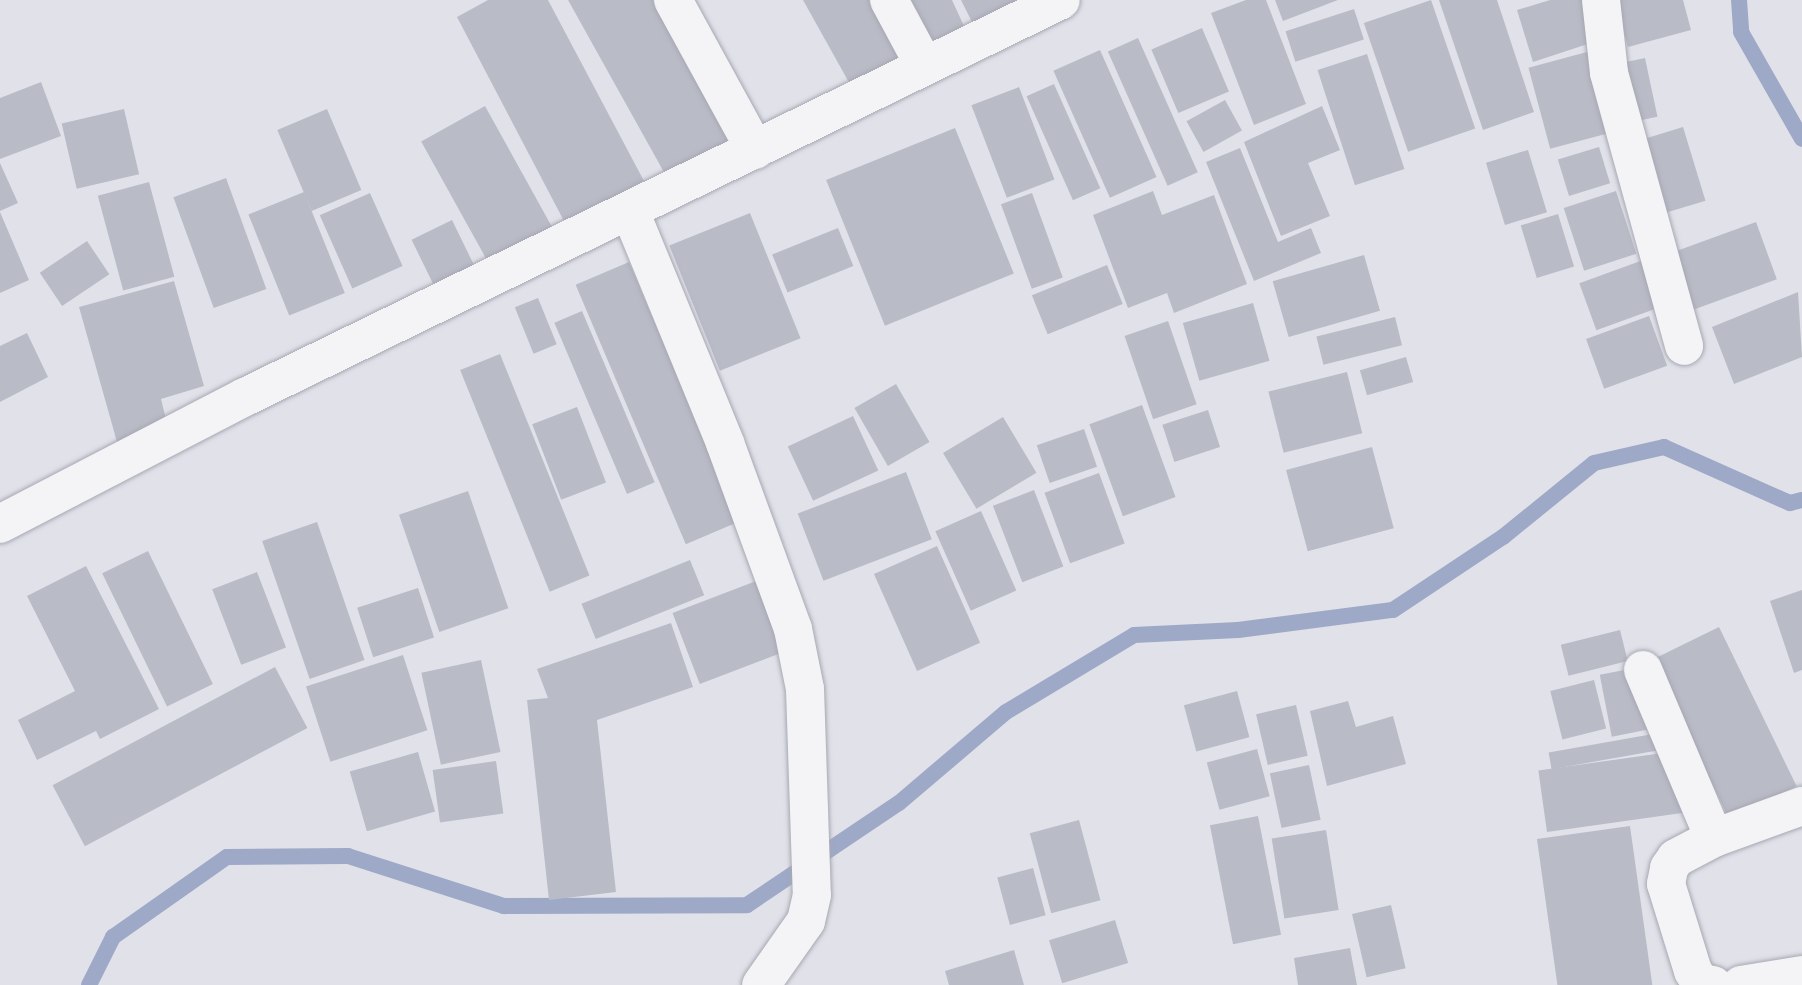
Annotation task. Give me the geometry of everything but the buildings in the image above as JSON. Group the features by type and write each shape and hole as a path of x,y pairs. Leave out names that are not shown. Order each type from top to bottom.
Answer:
{"street":[{"path":"673,0 755,150"},
{"path":"889,0 924,65"},
{"path":"0,524 245,397 1061,0"},
{"path":"1601,0 1609,73 1684,346"},
{"path":"630,211 725,443 793,629 805,689 812,895 806,921 761,985"},
{"path":"1643,670 1714,838"},
{"path":"1713,985 1701,983 1693,971 1667,884 1669,868 1676,858 1714,838 1802,806"},
{"path":"1741,985 1802,975"}],"waterway":[{"path":"1739,0 1741,32 1802,139"},
{"path":"89,985 113,937 227,857 348,856 504,906 747,905 899,803 1006,712 1134,635 1238,630 1393,610 1503,537 1594,463 1664,447 1790,503 1802,500"}]}
